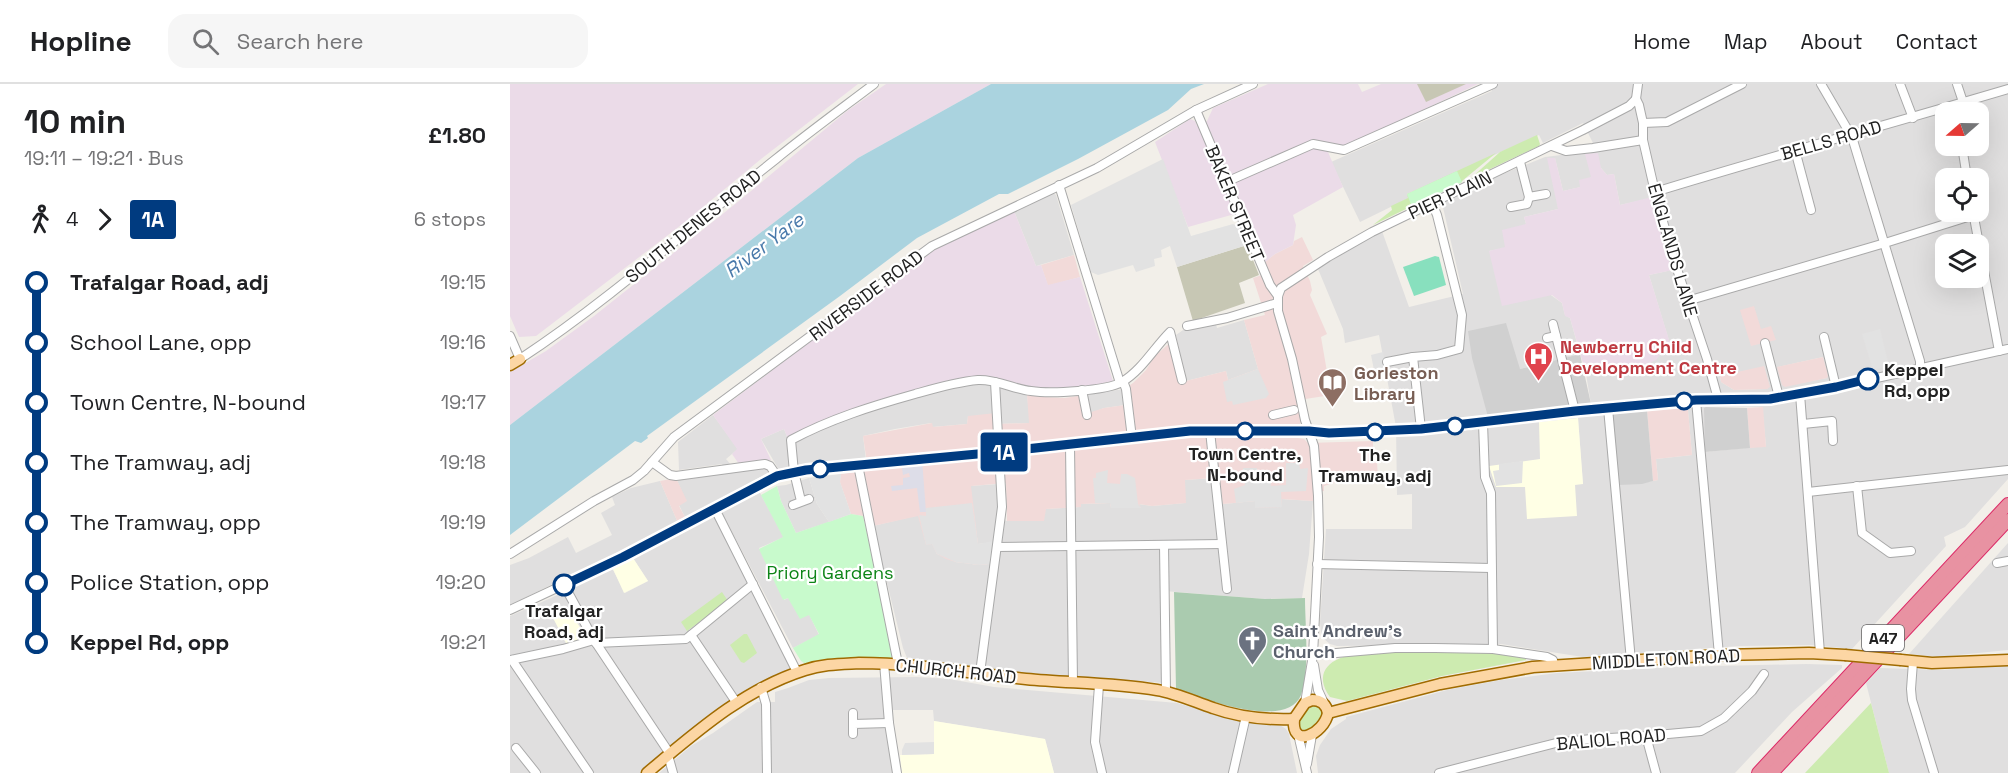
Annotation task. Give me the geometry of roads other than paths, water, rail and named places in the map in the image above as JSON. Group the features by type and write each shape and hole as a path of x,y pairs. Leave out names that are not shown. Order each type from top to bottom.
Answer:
{"highway":[{"name":"A47","path":"1758,773 2008,504"},
{"name":"A47","path":"1772,773 2008,520"}],"main road":[{"name":"SOUTH DENES ROAD","path":"510,365 520,358"},
{"name":"MIDDLETON ROAD","path":"1326,708 1440,684 1554,665 1719,655 1820,653 1913,662 1953,663 2008,660"},
{"name":"CHURCH ROAD","path":"647,773 736,702 761,687 797,672 833,664 898,664 1166,692 1215,709 1246,716 1294,719"},
{"path":"1318,700 1326,708 1324,724 1312,735 1306,737 1298,734 1294,727 1294,719 1305,703 1318,700"}],"street":[{"name":"SOUTH DENES ROAD","path":"520,358 546,342 676,241 776,158 874,84"},
{"name":"RIVERSIDE ROAD","path":"510,554 594,501 633,480 674,437 932,246 1097,168 1196,110 1252,84"},
{"path":"1226,182 1313,144 1344,150 1492,84"},
{"path":"1636,99 1639,84"},
{"path":"1643,123 1667,122 1743,84"},
{"path":"1821,84 1850,134 1885,243 1920,360 1920,368"},
{"path":"1900,84 1913,118"},
{"path":"1957,84 1958,102"},
{"name":"BELLS ROAD","path":"1970,102 2008,89"},
{"name":"ENGLANDS LANE","path":"1636,99 1643,123 1643,140 1655,192 1718,399"},
{"name":"PIER PLAIN","path":"1277,300 1281,288 1288,282 1371,232 1552,146 1629,106 1636,99"},
{"name":"BAKER STREET","path":"1196,110 1277,300 1314,446 1319,537 1313,655"},
{"name":"BELLS ROAD","path":"1655,192 1850,134 1935,112"},
{"path":"1552,146 1566,150 1643,140"},
{"path":"1795,150 1811,210"},
{"path":"1511,207 1527,204 1529,197 1520,162"},
{"path":"1059,185 1126,389 1132,438"},
{"path":"1529,197 1546,194"},
{"path":"1387,362 1413,357 1437,356 1459,349 1462,315 1432,203"},
{"path":"1687,301 1885,243 1947,222"},
{"path":"510,610 564,585 777,476 794,472 1190,431 1359,433 1483,423 1575,411 1696,400 1779,397 1836,387 2003,350 1975,222"},
{"path":"1187,326 1227,318 1277,300"},
{"path":"1553,324 1551,337 1575,411"},
{"path":"801,502 790,442 814,427 881,403 959,382 981,380 1044,393 1082,390 1122,382 1140,367 1170,333 1182,380"},
{"path":"510,336 520,358"},
{"path":"1824,337 1836,387"},
{"path":"1765,343 1779,397"},
{"path":"1413,357 1421,429"},
{"path":"980,673 1002,507 995,382"},
{"path":"1082,390 1087,415"},
{"path":"1800,394 1820,653"},
{"path":"1696,400 1719,655"},
{"path":"1608,408 1631,661"},
{"path":"1273,415 1294,410"},
{"path":"1803,424 1832,422 1833,441"},
{"path":"1483,423 1485,477 1491,493 1492,649"},
{"path":"1210,431 1227,589"},
{"path":"1070,445 1073,683"},
{"path":"652,462 670,475 676,476 765,464 770,466 777,476"},
{"path":"858,465 898,664"},
{"path":"1808,492 2008,470"},
{"path":"1857,486 1862,533 1890,553 1911,550"},
{"path":"715,509 797,672"},
{"path":"997,547 1222,544"},
{"path":"1164,545 1166,692"},
{"path":"1997,563 2008,561"},
{"path":"1317,564 1491,568"},
{"path":"589,773 511,660 595,641 686,639 753,584"},
{"path":"564,585 595,641 669,754 673,773"},
{"path":"691,635 734,699"},
{"path":"1313,655 1395,648 1492,649 1547,657 1553,660 1554,665"},
{"path":"1305,703 1313,655"},
{"path":"1313,655 1318,690 1326,708"},
{"path":"1913,662 1912,700 1934,773"},
{"path":"885,663 889,723 897,773"},
{"name":"BALIOL ROAD","path":"1439,773 1556,743 1693,732 1709,727 1724,718 1752,691 1764,674"},
{"path":"1099,685 1095,742 1102,773"},
{"path":"761,687 766,704 767,773"},
{"path":"853,713 854,734"},
{"path":"1233,773 1246,716"},
{"path":"853,724 889,723"},
{"path":"1298,734 1306,772"},
{"path":"1306,772 1312,735"},
{"path":"1646,736 1656,773"},
{"path":"516,748 536,773"}],"water":[{"name":"River Yare","path":"991,84 1204,84 1191,89 1168,110 1078,159 1008,194 999,194 917,238 647,436 648,438 641,443 635,441 510,535 510,425 858,158"}],"place":[{"name":"Keppel Rd, opp","path":"1868,379"},
{"name":"Newberry Child Development Centre","path":"1539,382"},
{"name":"Gorleston Library","path":"1333,408"},
{"name":"Town Centre, N-bound","path":"1245,431"},
{"name":"The Tramway, adj","path":"1375,432"},
{"name":"Trafalgar Road, adj","path":"564,585"},
{"name":"Saint Andrew's Church","path":"1252,666"}],"park label":[{"name":"Priory Gardens","path":"830,572"}]}
